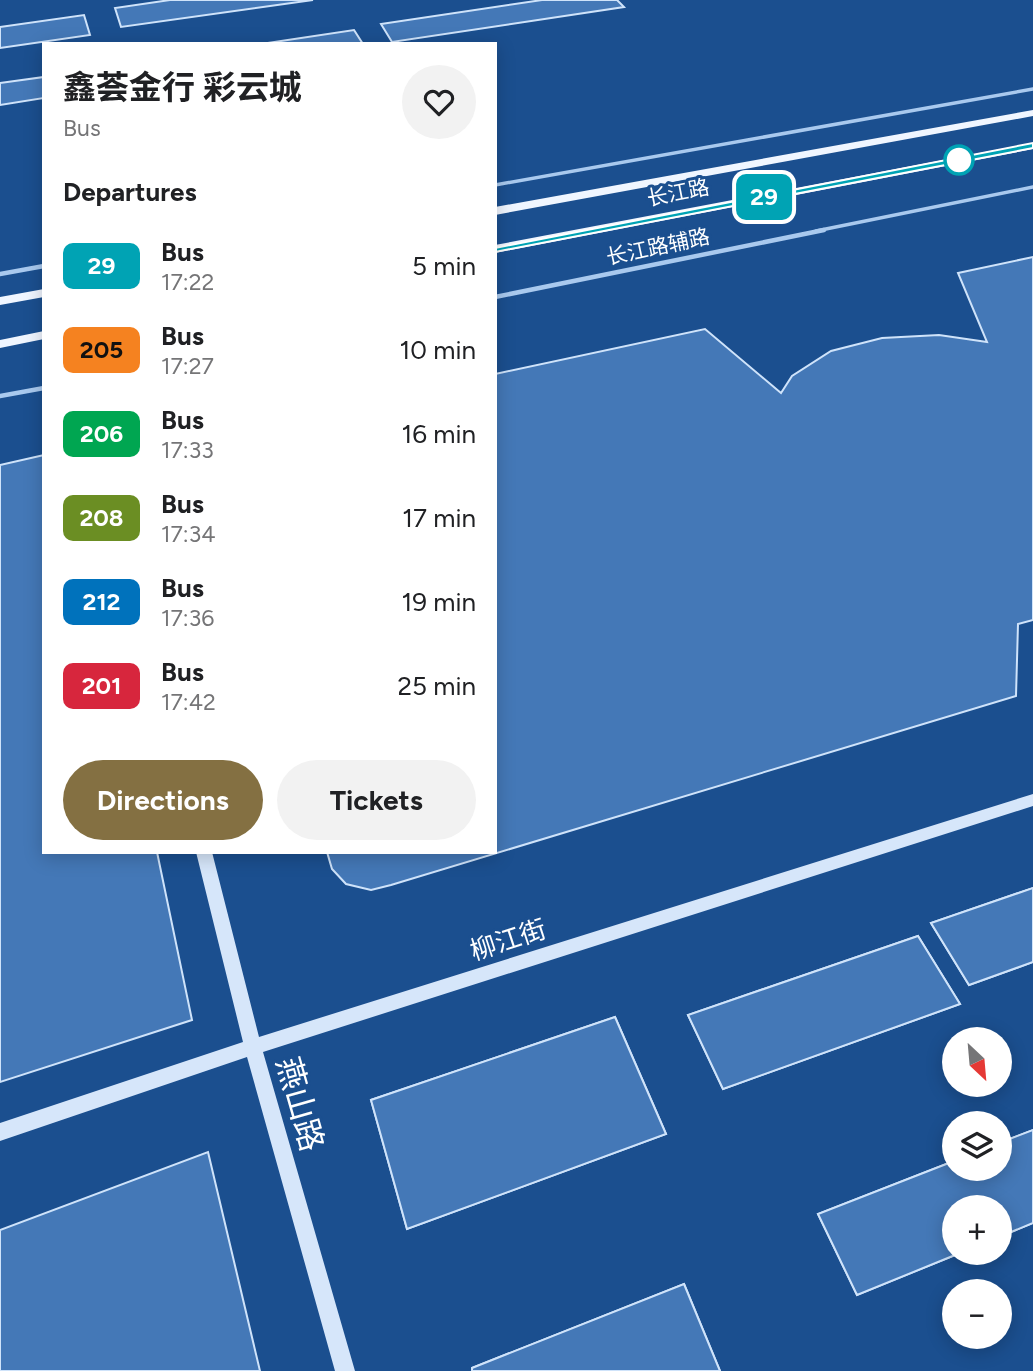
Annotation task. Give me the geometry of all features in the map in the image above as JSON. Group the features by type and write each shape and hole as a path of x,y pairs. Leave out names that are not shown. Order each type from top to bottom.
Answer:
{"main road":[{"name":"长江路","path":"497,211 1033,113"},
{"name":"长江路","path":"497,249 1033,146"},
{"path":"0,302 42,293"},
{"path":"0,344 42,335"}],"street":[{"name":"柳江街","path":"0,1132 253,1047 1033,800"},
{"name":"燕山路","path":"205,854 253,1047 345,1371"}],"lane":[{"path":"497,185 1033,89"},
{"name":"长江路辅路","path":"497,297 1033,187"},
{"path":"0,274 42,266"},
{"path":"0,396 42,388"}],"building":[{"path":"170,0 313,0 121,27 115,8"},
{"path":"542,0 617,0 624,7 392,42 381,24"},
{"path":"84,15 90,35 0,48 0,27"},
{"path":"354,30 362,42 274,42"},
{"path":"42,77 42,98 0,105 0,83"},
{"path":"1033,257 1033,620 1018,624 1016,696 497,853 497,374 705,329 781,393 792,376 831,351 882,338 939,335 987,342 958,273"},
{"path":"42,455 42,854 157,854 192,1020 0,1082 0,465"},
{"path":"328,854 494,854 371,890 346,884 332,869"},
{"path":"1033,888 1033,962 969,985 931,923"},
{"path":"1033,888 1033,962 969,985 931,923"},
{"path":"918,936 960,1004 723,1089 688,1015"},
{"path":"918,936 960,1004 723,1089 688,1015"},
{"path":"615,1017 666,1134 407,1229 371,1100"},
{"path":"615,1017 666,1134 407,1229 371,1100"},
{"path":"1033,1130 1033,1223 1012,1232 1012,1195 942,1195 942,1260 857,1295 818,1214 942,1166 942,1181 1012,1181 1012,1138"},
{"path":"1033,1130 1033,1223 1012,1232 1012,1195 942,1195 942,1260 857,1295 818,1214 942,1166 942,1181 1012,1181 1012,1138"},
{"path":"208,1152 260,1371 0,1371 0,1230"},
{"path":"684,1284 720,1371 472,1371 472,1368"},
{"path":"684,1284 720,1371 472,1371 472,1368"}],"bus line":[{"name":"29","path":"497,249 1033,146"}]}
